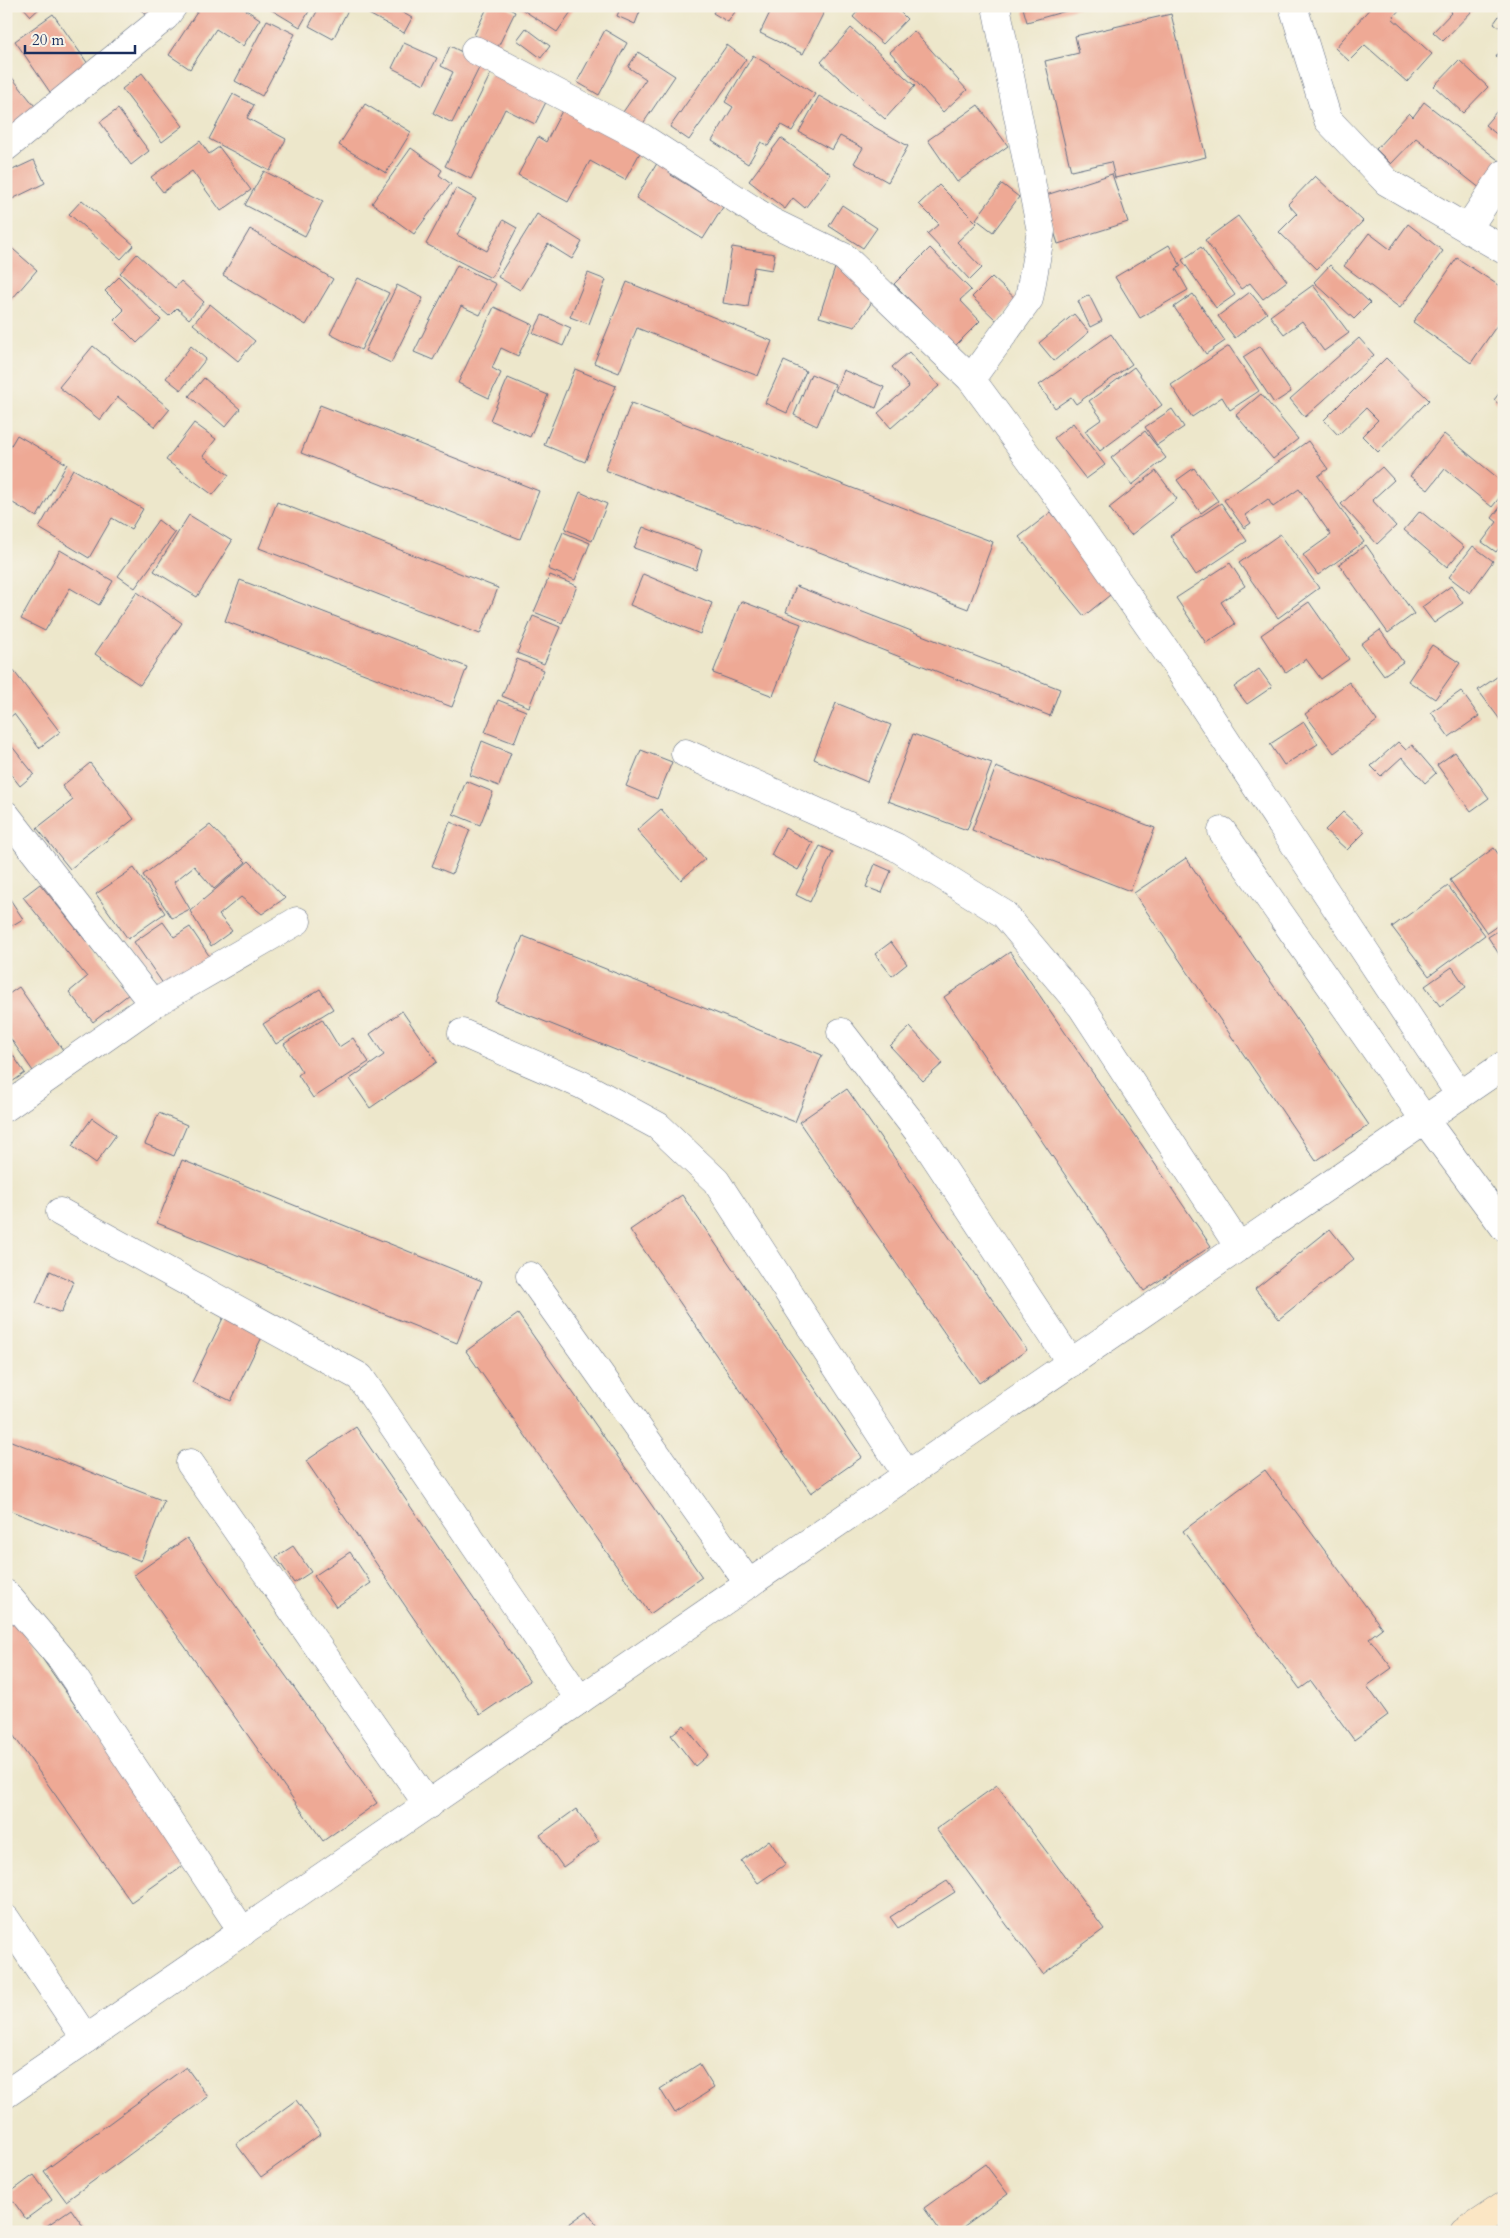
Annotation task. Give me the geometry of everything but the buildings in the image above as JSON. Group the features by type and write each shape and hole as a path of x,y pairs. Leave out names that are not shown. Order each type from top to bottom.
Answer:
{"main road":[{"path":"1465,2232 1504,2206"}],"street":[{"path":"6,147 165,17 173,6"},
{"path":"971,378 1029,299 1041,231 996,6"},
{"path":"1293,6 1328,120 1386,182 1504,250"},
{"path":"475,50 641,137 770,221 844,258 971,378 1069,512 1174,662 1460,1095"},
{"path":"1468,228 1504,174"},
{"path":"685,753 896,847 1004,914 1082,1007 1239,1247"},
{"path":"6,815 153,1004"},
{"path":"1222,831 1424,1119 1504,1227"},
{"path":"6,1107 153,1004 297,921"},
{"path":"841,1032 920,1134 1071,1363"},
{"path":"462,1033 582,1085 658,1126 716,1181 907,1476"},
{"path":"6,2094 1504,1065"},
{"path":"60,1212 360,1377 580,1700"},
{"path":"530,1276 749,1584"},
{"path":"190,1463 428,1805"},
{"path":"6,1594 63,1661 243,1932"},
{"path":"6,1919 86,2039"}]}
